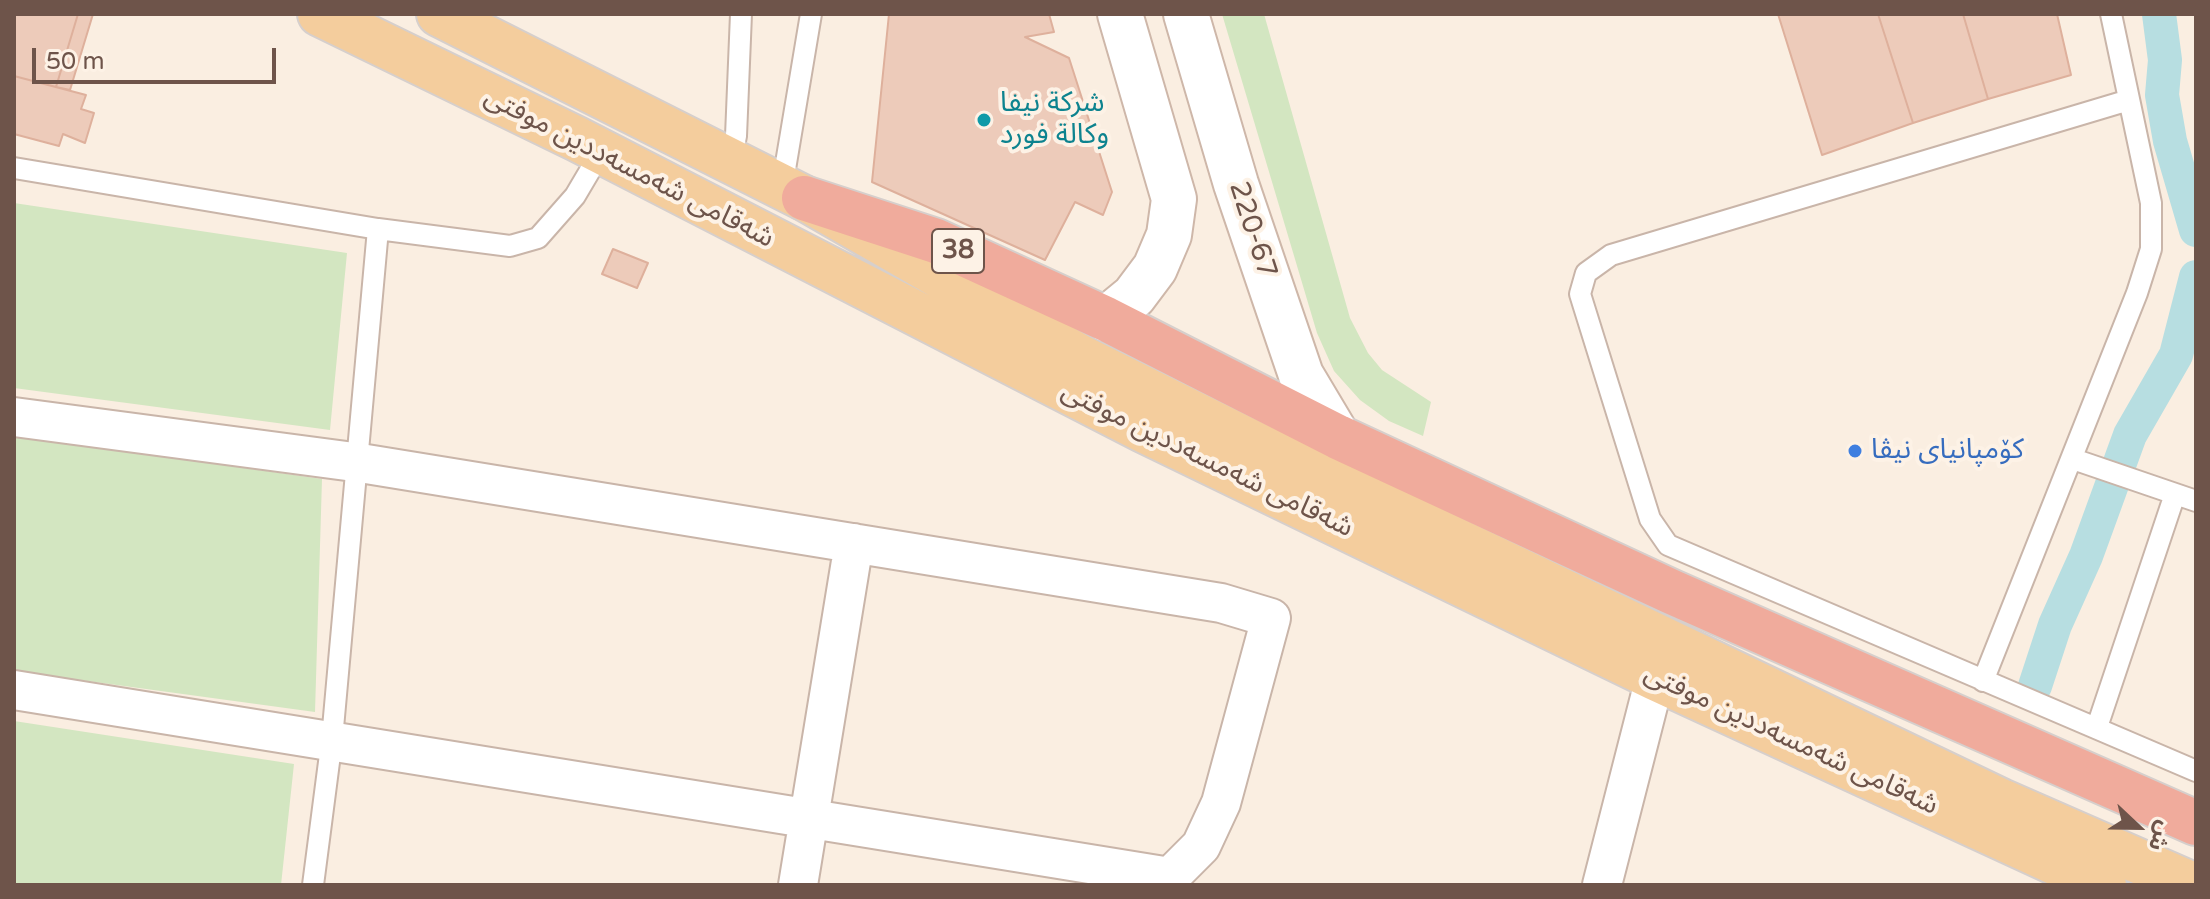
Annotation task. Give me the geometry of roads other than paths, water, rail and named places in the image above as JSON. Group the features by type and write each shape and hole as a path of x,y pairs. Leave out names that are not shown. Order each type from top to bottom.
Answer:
{"highway":[{"name":"38","path":"793,192 936,241 1106,319"},
{"path":"1106,319 1338,437 1697,603 2196,823"}],"main road":[{"name":"شەقامی شەمسەددین موفتی","path":"320,14 601,152 1143,430 1655,678 2104,885"},
{"name":"شەقامی شەمسەددین موفتی","path":"439,14 793,192 1082,358 1243,438 2001,801 2193,885"}],"street":[{"path":"1106,319 1134,296 1155,268 1169,235 1174,199 1120,14"},
{"name":"220-67","path":"1186,14 1236,184 1301,375 1338,437"},
{"path":"1174,199 1184,207 1210,210 1231,196 1236,184"},
{"path":"14,417 354,462 1221,603 1271,618 1221,803 1201,846 1169,881 332,739 14,690"},
{"path":"798,885 854,543"},
{"path":"1602,885 1655,678"}],"lane":[{"path":"731,161 736,136 741,14"},
{"path":"793,192 811,14"},
{"path":"1983,681 2146,272 2151,249 2151,203 2111,14"},
{"path":"2129,100 1611,255 1593,265 1582,283 1582,305 1650,519 1660,537 1686,555 2196,771"},
{"path":"14,168 378,229 510,246 538,238 575,196 601,152"},
{"path":"313,885 332,739 354,462 378,229"},
{"path":"2073,459 2196,501"},
{"path":"2097,727 2175,494"}],"waterway":[{"path":"2159,14 2165,60 2162,95 2170,141 2196,230"},
{"path":"2035,686 2055,625 2086,556 2130,435 2176,355 2196,277"}],"place":[{"name":"شركة نيفا وكالة فورد","path":"984,120"},
{"name":"کۆمپانیای نیڤا","path":"1855,451"}]}
